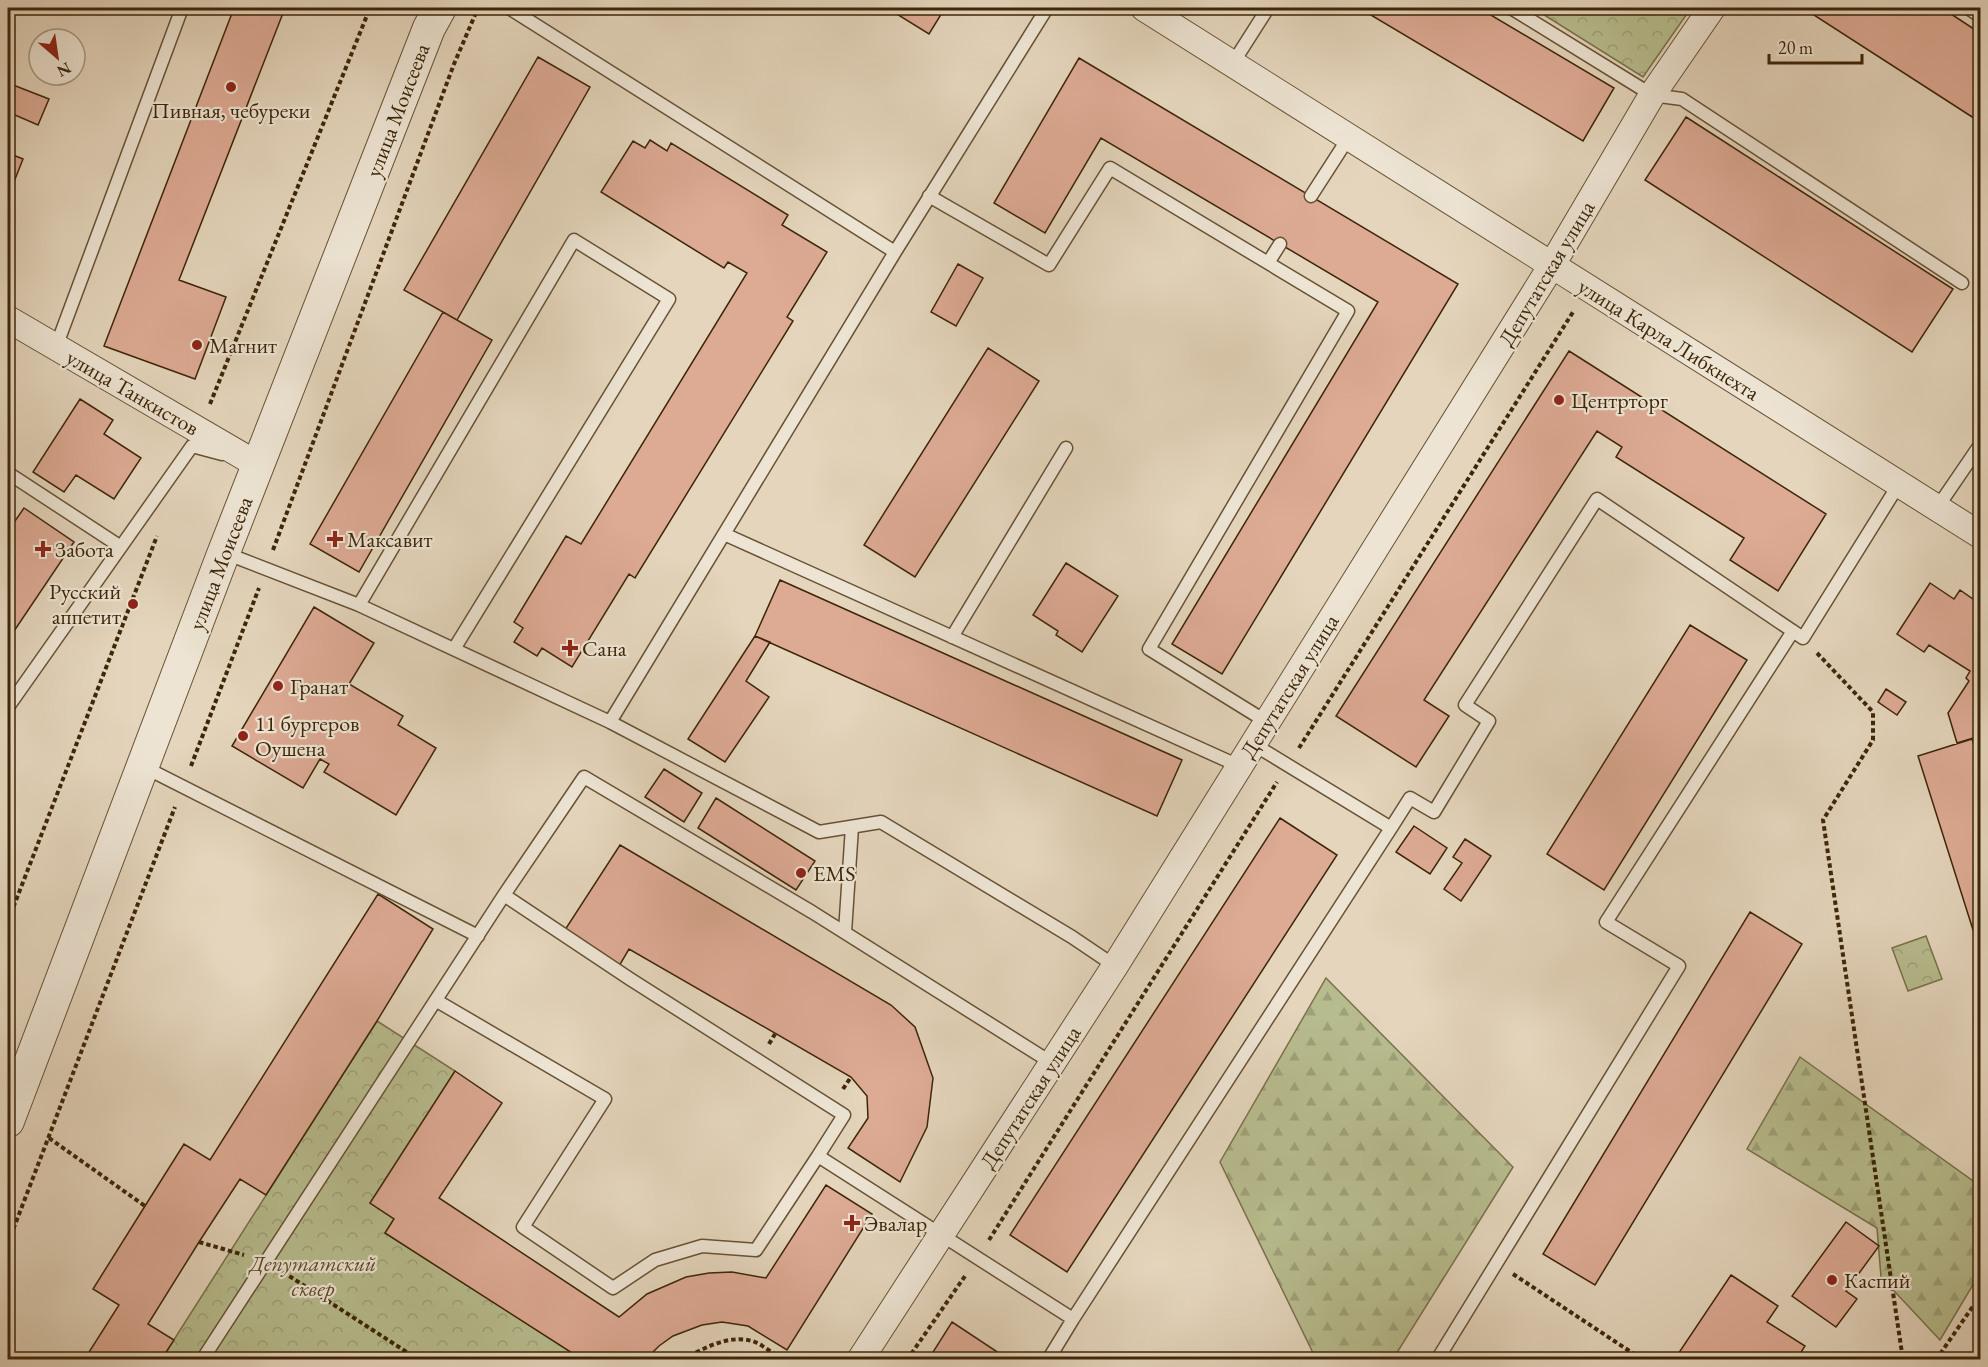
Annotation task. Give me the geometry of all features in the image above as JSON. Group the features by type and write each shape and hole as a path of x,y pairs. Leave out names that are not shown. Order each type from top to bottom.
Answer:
{"street":[{"name":"улица Моисеева","path":"8,1120 224,552 429,28 440,8"},
{"name":"улица Карла Либкнехта","path":"1144,8 1980,535"},
{"name":"Депутатская улица","path":"860,1359 1115,966 1552,265 1653,95 1712,8"},
{"name":"улица Танкистов","path":"8,319 258,465"}],"lane":[{"path":"56,347 182,8"},
{"path":"509,8 895,252"},
{"path":"610,722 929,196 1047,8"},
{"path":"1233,63 1268,8"},
{"path":"1511,8 1653,95 1682,99 1962,283"},
{"path":"1968,8 1980,16"},
{"path":"1311,196 1349,137"},
{"path":"929,196 1049,265 1110,168 1348,311 1149,649 1267,722"},
{"path":"359,605 574,240 669,299 454,649"},
{"path":"1268,263 1280,244"},
{"path":"8,707 192,446 258,465"},
{"path":"1937,508 1980,446"},
{"path":"952,637 1066,448"},
{"path":"8,473 121,547"},
{"path":"1437,1359 1679,966 1606,922 1899,484"},
{"path":"1048,1359 1410,798 1434,812 1489,721 1465,705 1597,499 1798,634"},
{"path":"724,534 1239,766"},
{"path":"224,552 359,605 610,722 819,832 881,822 1072,937 1115,966"},
{"path":"1253,744 1390,828"},
{"path":"142,766 478,936"},
{"path":"202,1359 504,895 584,777 845,932 1052,1063"},
{"path":"845,932 852,827"},
{"path":"437,1001 605,1099 523,1227 614,1288 655,1260 702,1246 756,1250 844,1115 630,979 504,895"},
{"path":"818,1156 1073,1319"}],"path":[{"path":"8,1243 266,569 454,64 478,8"},
{"path":"907,1359 977,1258 1588,288"},
{"path":"1798,634 1873,712 1873,740 1823,820 1903,1359"},
{"path":"49,1138 145,1206"},
{"path":"1497,1263 1643,1359"},
{"path":"316,1293 419,1359"},
{"path":"1936,1359 1980,1296"},
{"path":"683,1359 710,1346 737,1339 754,1342 783,1359"}],"green space":[{"path":"1533,8 1691,8 1643,77"},
{"path":"1926,936 1942,979 1908,991 1892,948"},
{"path":"1326,978 1513,1167 1393,1359 1316,1359 1220,1162"},
{"name":"Депутатский сквер","path":"377,1021 455,1071 370,1203 394,1219 385,1233 583,1359 161,1360"},
{"path":"1800,1057 1980,1186 1980,1273 1940,1340 1881,1277 1877,1228 1747,1149"}],"building":[{"path":"234,8 285,8 179,280 226,297 195,379 104,346"},
{"path":"887,8 945,8 929,34"},
{"path":"1359,8 1479,8 1614,88 1583,141"},
{"path":"1803,8 1942,8 1980,33 1980,122"},
{"path":"538,57 590,87 457,320 404,290"},
{"path":"1079,58 1458,284 1222,674 1172,644 1378,302 1101,138 1045,233 994,203"},
{"path":"8,83 49,99 38,125 8,112"},
{"path":"1686,117 1953,289 1912,352 1645,180"},
{"path":"650,140 667,151 671,143 788,215 782,225 827,252 787,317 793,321 635,578 629,574 572,667 542,648 537,656 514,642 523,628 514,622 566,536 581,544 747,273 728,262 724,268 601,192 633,141 645,148"},
{"path":"8,153 23,159 8,197"},
{"path":"958,264 983,278 956,326 931,312"},
{"path":"443,312 492,340 359,572 310,544"},
{"path":"988,348 1039,381 915,577 864,545"},
{"path":"1569,351 1826,514 1778,591 1730,560 1744,538 1616,457 1622,447 1597,431 1424,700 1449,716 1416,767 1336,716"},
{"path":"80,399 113,420 104,434 141,458 114,499 76,475 64,492 33,472"},
{"path":"24,508 74,542 8,640 8,531"},
{"path":"1066,563 1118,596 1082,652 1056,635 1058,631 1033,615"},
{"path":"780,580 1182,760 1157,816 755,636"},
{"path":"1930,583 1954,599 1960,590 1980,604 1980,736 1957,743 1948,713 1969,681 1966,678 1970,671 1929,645 1924,652 1897,634"},
{"path":"314,607 374,643 349,684 403,716 398,725 436,748 396,815 324,772 329,764 320,759 303,788 232,746"},
{"path":"1690,625 1747,660 1604,890 1547,854"},
{"path":"755,636 770,642 746,681 769,697 725,762 688,739"},
{"path":"1886,689 1906,702 1897,715 1878,702"},
{"path":"1972,739 1980,765 1980,952 1918,756"},
{"path":"664,769 702,793 684,822 645,797"},
{"path":"716,798 815,861 796,890 698,828"},
{"path":"1280,818 1337,855 1067,1272 1010,1235"},
{"path":"1414,826 1447,848 1430,874 1396,852"},
{"path":"1465,839 1491,856 1461,901 1444,889 1462,863 1453,857"},
{"path":"620,845 891,1005 915,1027 933,1078 927,1127 900,1182 848,1148 868,1118 867,1096 851,1077 629,949 615,973 561,936"},
{"path":"378,894 433,929 377,1021 266,1195 240,1179 199,1242 148,1324 174,1340 161,1360 84,1360 119,1305 93,1289 184,1144 210,1160"},
{"path":"1750,912 1802,944 1595,1285 1543,1254"},
{"path":"455,1071 502,1103 439,1198 619,1317 647,1294 686,1277 732,1272 766,1278 826,1185 872,1214 787,1350 748,1326 722,1322 702,1325 673,1336 645,1360 583,1360 385,1233 394,1219 370,1203"},
{"path":"1846,1222 1879,1246 1846,1291 1857,1299 1836,1327 1792,1296"},
{"path":"1731,1275 1778,1306 1767,1322 1805,1346 1796,1360 1680,1360 1676,1357"},
{"path":"952,1322 1002,1355 999,1360 928,1360"}],"place":[{"name":"Пивная, чебуреки","path":"231,87"},
{"name":"Магнит","path":"197,345"},
{"name":"Центрторг","path":"1559,400"},
{"name":"Максавит","path":"335,539"},
{"name":"Забота","path":"43,549"},
{"name":"Русский аппетит","path":"133,604"},
{"name":"Сана","path":"570,648"},
{"name":"Гранат","path":"278,686"},
{"name":"11 бургеров Оушена","path":"243,736"},
{"name":"EMS","path":"801,873"},
{"name":"Эвалар","path":"852,1223"},
{"name":"Каспий","path":"1832,1280"}]}
